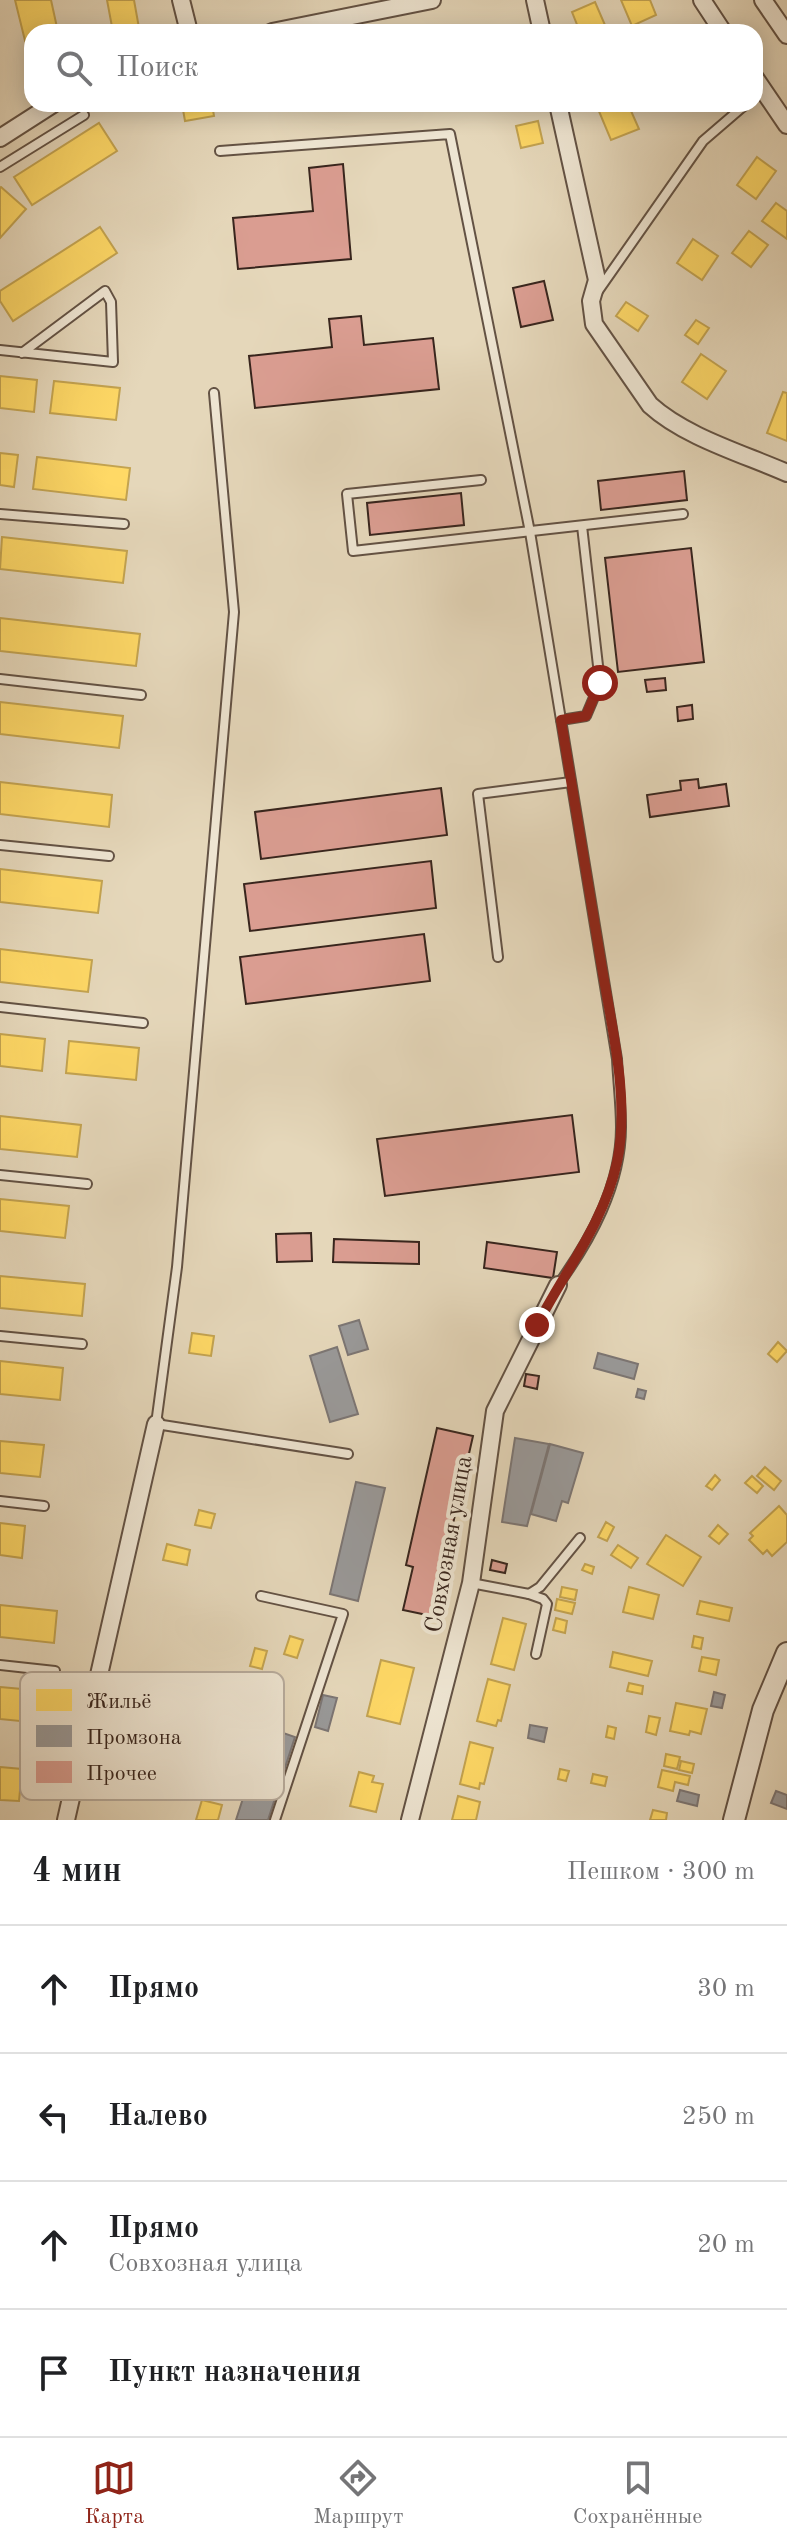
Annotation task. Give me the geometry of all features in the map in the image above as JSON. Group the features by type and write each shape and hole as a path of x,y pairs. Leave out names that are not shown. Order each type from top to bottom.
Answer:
{"street":[{"path":"181,0 187,24"},
{"path":"321,24 432,0"},
{"path":"535,0 540,24"},
{"path":"702,0 718,24"},
{"path":"763,0 787,35"},
{"path":"763,95 787,125"},
{"path":"0,138 41,112"},
{"path":"560,112 597,280 591,301 594,324 650,405 661,415 787,473"},
{"name":"Совхозная улица","path":"410,1820 471,1583 495,1411 558,1285"},
{"path":"100,1672 156,1424"},
{"path":"734,1820 763,1710 787,1653"},
{"path":"66,1820 71,1800"}],"lane":[{"path":"591,301 703,141 737,112"},
{"path":"0,167 84,115"},
{"path":"220,151 450,134 530,532 617,1059 622,1128 617,1161 607,1199 583,1250 558,1285"},
{"path":"0,350 22,353 113,362 111,302 105,291 22,353"},
{"path":"214,393 234,612 177,1267 156,1424 348,1454"},
{"path":"481,480 347,494 353,551 683,514"},
{"path":"0,514 124,524"},
{"path":"561,720 586,716 600,683 582,526"},
{"path":"0,679 141,695"},
{"path":"498,957 478,794 571,782"},
{"path":"0,845 109,856"},
{"path":"0,1007 143,1023"},
{"path":"0,1175 87,1184"},
{"path":"0,1336 82,1344"},
{"path":"0,1501 44,1506"},
{"path":"529,1594 540,1587 580,1538"},
{"path":"471,1583 543,1599 547,1604 536,1654"},
{"path":"261,1596 343,1614 284,1793"},
{"path":"0,1665 55,1671"},
{"path":"275,1820 282,1800"}],"building: Жильё":[{"path":"15,0 51,0 56,24 24,24 24,37"},
{"path":"107,0 134,0 138,24 112,24"},
{"path":"621,0 650,0 656,15 631,24"},
{"path":"595,2 605,24 577,24 572,12"},
{"path":"183,112 213,112 214,116 185,121"},
{"path":"599,112 632,112 639,129 611,140"},
{"path":"538,121 543,143 521,148 516,126"},
{"path":"99,123 117,151 32,205 14,177"},
{"path":"757,157 776,171 756,199 737,185"},
{"path":"0,188 26,209 0,238"},
{"path":"776,203 787,211 787,239 762,221"},
{"path":"100,227 117,253 13,321 0,301 0,291"},
{"path":"749,231 768,245 751,267 732,253"},
{"path":"693,239 718,256 702,280 677,263"},
{"path":"626,302 648,316 638,331 616,316"},
{"path":"696,320 709,328 698,344 685,335"},
{"path":"701,354 726,371 707,399 682,382"},
{"path":"0,376 37,380 34,412 0,408"},
{"path":"54,381 120,388 116,420 50,413"},
{"path":"783,392 787,393 787,441 767,433"},
{"path":"0,453 18,455 14,487 0,485"},
{"path":"37,457 130,468 126,500 33,489"},
{"path":"2,537 127,551 123,583 0,569"},
{"path":"0,618 140,634 136,666 0,651"},
{"path":"0,702 123,716 119,748 0,734"},
{"path":"0,782 112,795 109,827 0,814"},
{"path":"0,869 102,881 98,913 0,902"},
{"path":"0,949 92,960 88,992 0,982"},
{"path":"0,1034 45,1039 42,1071 0,1066"},
{"path":"69,1041 139,1048 136,1080 66,1073"},
{"path":"0,1116 81,1125 77,1157 0,1149"},
{"path":"0,1199 69,1206 65,1238 0,1231"},
{"path":"0,1276 85,1284 82,1316 0,1308"},
{"path":"192,1333 214,1336 211,1356 189,1353"},
{"path":"778,1342 787,1351 777,1362 768,1354"},
{"path":"0,1361 63,1368 60,1400 0,1394"},
{"path":"0,1441 44,1445 40,1477 0,1473"},
{"path":"765,1467 781,1481 774,1490 757,1476"},
{"path":"715,1475 720,1480 712,1490 706,1486"},
{"path":"752,1476 763,1486 757,1493 745,1483"},
{"path":"779,1506 787,1515 787,1542 772,1556 767,1550 763,1554 749,1540 753,1536 750,1533"},
{"path":"199,1510 215,1514 211,1528 195,1525"},
{"path":"606,1522 614,1527 607,1541 598,1537"},
{"path":"0,1523 25,1526 22,1558 0,1555"},
{"path":"718,1525 728,1534 719,1544 709,1536"},
{"path":"666,1535 701,1557 683,1586 647,1564"},
{"path":"167,1544 190,1550 187,1565 163,1560"},
{"path":"618,1545 638,1558 631,1568 611,1555"},
{"path":"585,1564 594,1567 592,1574 582,1570"},
{"path":"562,1587 577,1590 575,1600 560,1597"},
{"path":"629,1587 659,1595 653,1619 623,1612"},
{"path":"557,1599 575,1603 572,1614 555,1610"},
{"path":"700,1601 732,1608 729,1621 697,1614"},
{"path":"0,1605 57,1611 54,1643 0,1637"},
{"path":"503,1618 526,1624 514,1670 491,1664"},
{"path":"556,1618 567,1621 565,1633 553,1630"},
{"path":"290,1636 303,1640 297,1658 284,1654"},
{"path":"694,1636 703,1638 701,1649 692,1647"},
{"path":"255,1648 267,1651 262,1669 250,1666"},
{"path":"613,1652 652,1661 648,1676 610,1667"},
{"path":"702,1657 719,1660 716,1675 699,1671"},
{"path":"381,1660 414,1668 400,1724 367,1716"},
{"path":"488,1679 510,1685 501,1721 498,1720 496,1726 477,1721"},
{"path":"629,1683 643,1686 642,1694 627,1691"},
{"path":"0,1687 20,1689 20,1721 0,1719"},
{"path":"676,1703 707,1709 701,1734 670,1731"},
{"path":"649,1716 660,1718 656,1735 646,1732"},
{"path":"608,1726 616,1728 614,1739 606,1737"},
{"path":"470,1742 493,1748 484,1784 480,1783 479,1789 460,1784"},
{"path":"666,1754 680,1757 677,1769 664,1766"},
{"path":"681,1761 694,1764 692,1773 679,1770"},
{"path":"0,1767 20,1769 19,1801 0,1800"},
{"path":"560,1769 569,1771 566,1781 558,1779"},
{"path":"662,1770 690,1776 688,1785 675,1782 673,1791 658,1787"},
{"path":"359,1772 374,1776 372,1782 383,1784 376,1812 350,1806"},
{"path":"593,1774 607,1777 605,1786 591,1783"},
{"path":"458,1796 480,1802 476,1820 452,1820"},
{"path":"202,1800 222,1805 218,1820 196,1820"},
{"path":"653,1810 667,1813 666,1820 650,1820"}],"building: Промзона":[{"path":"359,1320 368,1349 348,1355 339,1326"},
{"path":"337,1347 358,1414 330,1422 310,1356"},
{"path":"598,1353 638,1364 634,1379 594,1368"},
{"path":"638,1389 646,1391 644,1399 636,1397"},
{"path":"515,1438 549,1444 527,1526 502,1522"},
{"path":"550,1444 583,1453 568,1503 562,1501 556,1521 531,1514"},
{"path":"356,1482 385,1488 358,1601 330,1594"},
{"path":"714,1692 725,1695 722,1708 711,1706"},
{"path":"323,1695 337,1698 328,1731 315,1727"},
{"path":"530,1725 547,1728 544,1742 528,1738"},
{"path":"284,1733 295,1737 284,1771"},
{"path":"680,1790 699,1795 697,1806 677,1801"},
{"path":"776,1791 787,1795 787,1809 771,1803"},
{"path":"242,1800 275,1800 268,1820 236,1820"}],"building: Прочее":[{"path":"343,164 351,259 238,269 233,218 313,211 309,168"},
{"path":"544,281 553,320 521,327 513,288"},
{"path":"361,316 364,345 433,338 439,389 255,408 249,356 332,347 329,319"},
{"path":"684,471 687,500 601,510 598,481"},
{"path":"461,493 464,525 370,535 367,503"},
{"path":"691,548 704,662 618,672 605,558"},
{"path":"665,678 666,690 647,692 645,680"},
{"path":"692,705 693,719 678,721 677,707"},
{"path":"698,779 699,788 726,784 729,806 650,817 647,795 681,790 680,781"},
{"path":"441,788 447,835 261,859 255,812"},
{"path":"431,861 436,908 250,931 244,884"},
{"path":"424,934 430,981 246,1004 240,957"},
{"path":"572,1115 579,1172 385,1196 377,1139"},
{"path":"311,1233 312,1261 277,1262 276,1234"},
{"path":"334,1239 419,1242 419,1264 333,1262"},
{"path":"487,1242 557,1252 553,1278 484,1268"},
{"path":"526,1374 539,1376 537,1389 524,1386"},
{"path":"437,1428 473,1436 432,1616 403,1610 413,1567 406,1565"},
{"path":"492,1560 507,1564 505,1573 490,1570"}],"route":[{"path":"537,1325 558,1285 583,1250 607,1199 622,1128 617,1059 561,720 586,716 600,683"}]}
